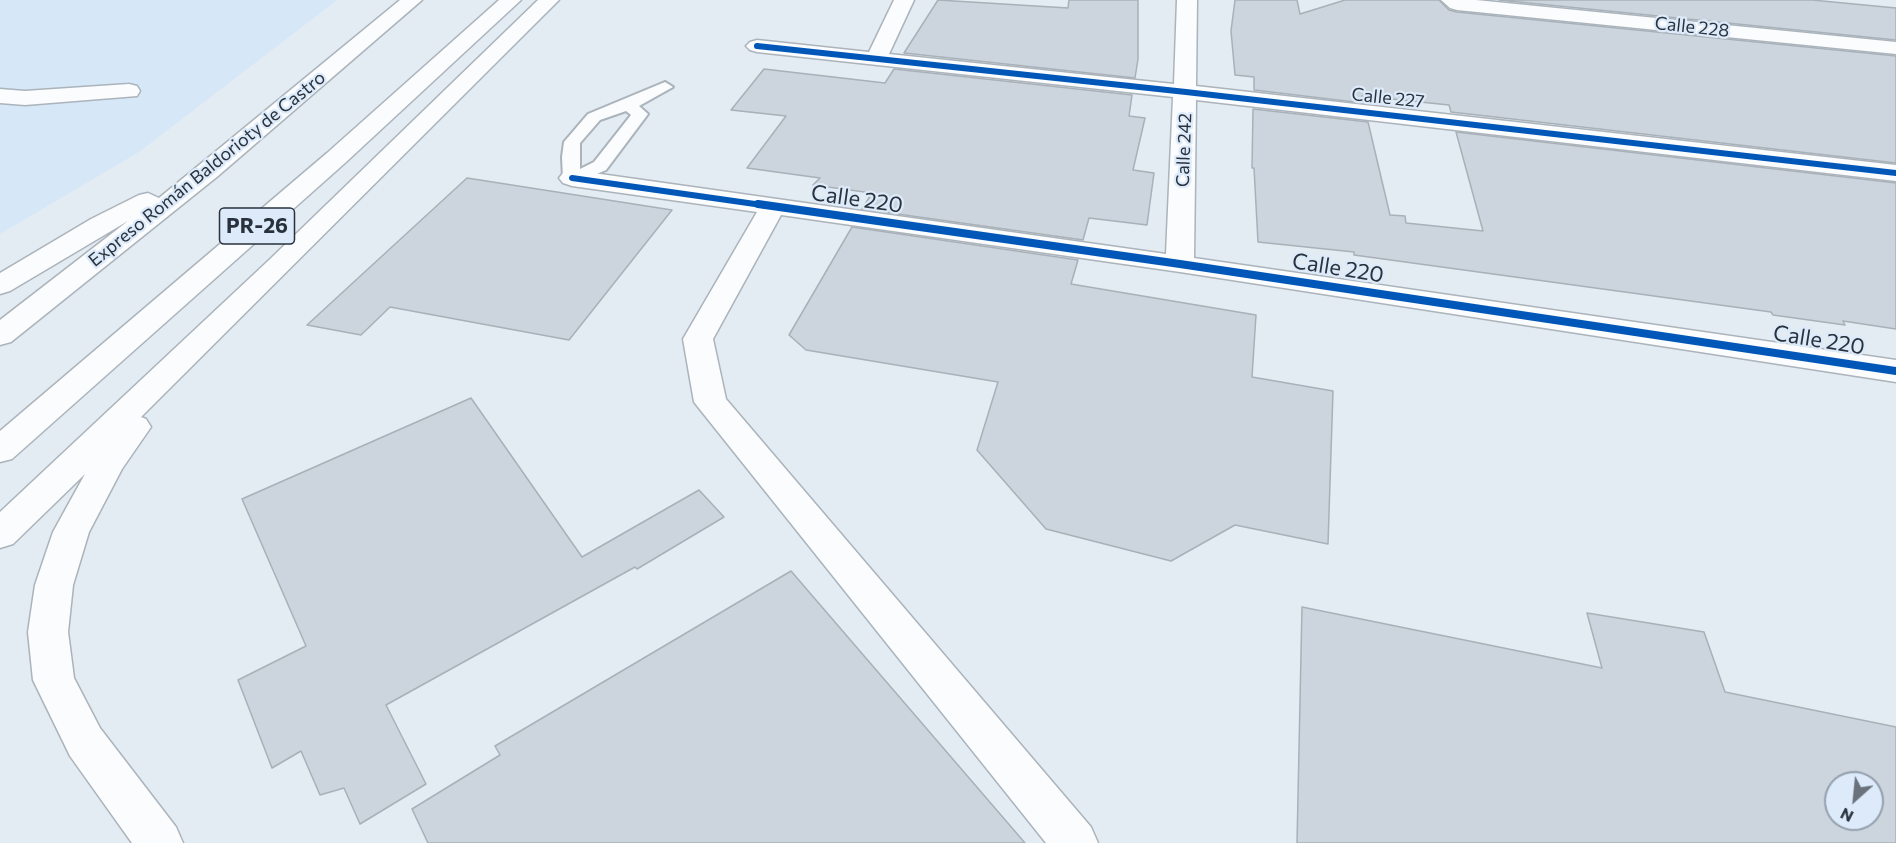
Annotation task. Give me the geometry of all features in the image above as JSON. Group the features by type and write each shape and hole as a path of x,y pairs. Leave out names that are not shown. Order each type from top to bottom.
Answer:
{"main road":[{"name":"Expreso Román Baldorioty de Castro","path":"0,335 208,171 412,0"},
{"name":"PR-26","path":"0,450 336,158 511,0"},
{"path":"0,534 192,350 549,0"},
{"path":"876,59 904,0"},
{"name":"Calle 242","path":"1180,264 1187,0"},
{"name":"Calle 228","path":"1451,0 1457,4 1896,48"},
{"name":"Calle 227","path":"757,46 1186,92 1896,173"},
{"path":"0,96 25,98 129,91"},
{"path":"0,285 100,225 208,171"},
{"name":"Calle 220","path":"572,178 1180,264 1896,371"},
{"path":"773,207 698,339 710,402 1075,843"},
{"path":"160,843 85,742 54,680 48,632 54,585 71,532 86,501 108,462 192,350"}],"lane":[{"path":"628,105 640,114 600,166 572,178 570,157 572,142 594,117 628,105 665,87"}],"shaded area":[{"path":"0,0 337,0 139,152 0,234"}],"building":[{"path":"938,0 1068,8 1069,0 1138,0 1138,59 1135,78 904,53"},
{"path":"1235,0 1297,0 1300,14 1345,0 1439,0 1449,10 1457,12 1896,56 1896,163 1451,112 1449,105 1362,96 1363,103 1254,90 1254,77 1235,75 1231,31"},
{"path":"1499,0 1812,0 1896,8 1896,40"},
{"path":"764,69 885,83 894,69 1132,95 1129,116 1145,118 1133,170 1154,173 1147,225 1089,218 1083,240 862,209 872,193 813,185 820,178 747,168 786,116 731,110"},
{"path":"1253,109 1368,122 1390,215 1405,216 1406,223 1483,231 1456,132 1896,183 1896,329 1843,321 1845,325 1773,315 1771,312 1354,255 1354,252 1258,242 1254,168 1252,168"},
{"path":"467,178 672,210 569,340 390,307 361,335 307,325"},
{"path":"852,227 1078,260 1071,284 1256,315 1252,377 1333,391 1328,544 1235,525 1171,561 1046,529 977,450 998,382 806,350 789,335"},
{"path":"471,398 582,557 699,490 724,517 637,569 635,567 386,705 426,784 360,824 344,788 320,795 301,751 272,768 238,680 306,646 242,499"},
{"path":"791,571 1025,843 428,843 412,809 500,755 495,746"},
{"path":"1302,607 1602,668 1587,613 1704,632 1725,692 1896,727 1896,843 1297,843"}],"cycle path":[{"path":"757,46 1186,92 1896,173"},
{"path":"572,178 1180,264 1896,371"}]}
